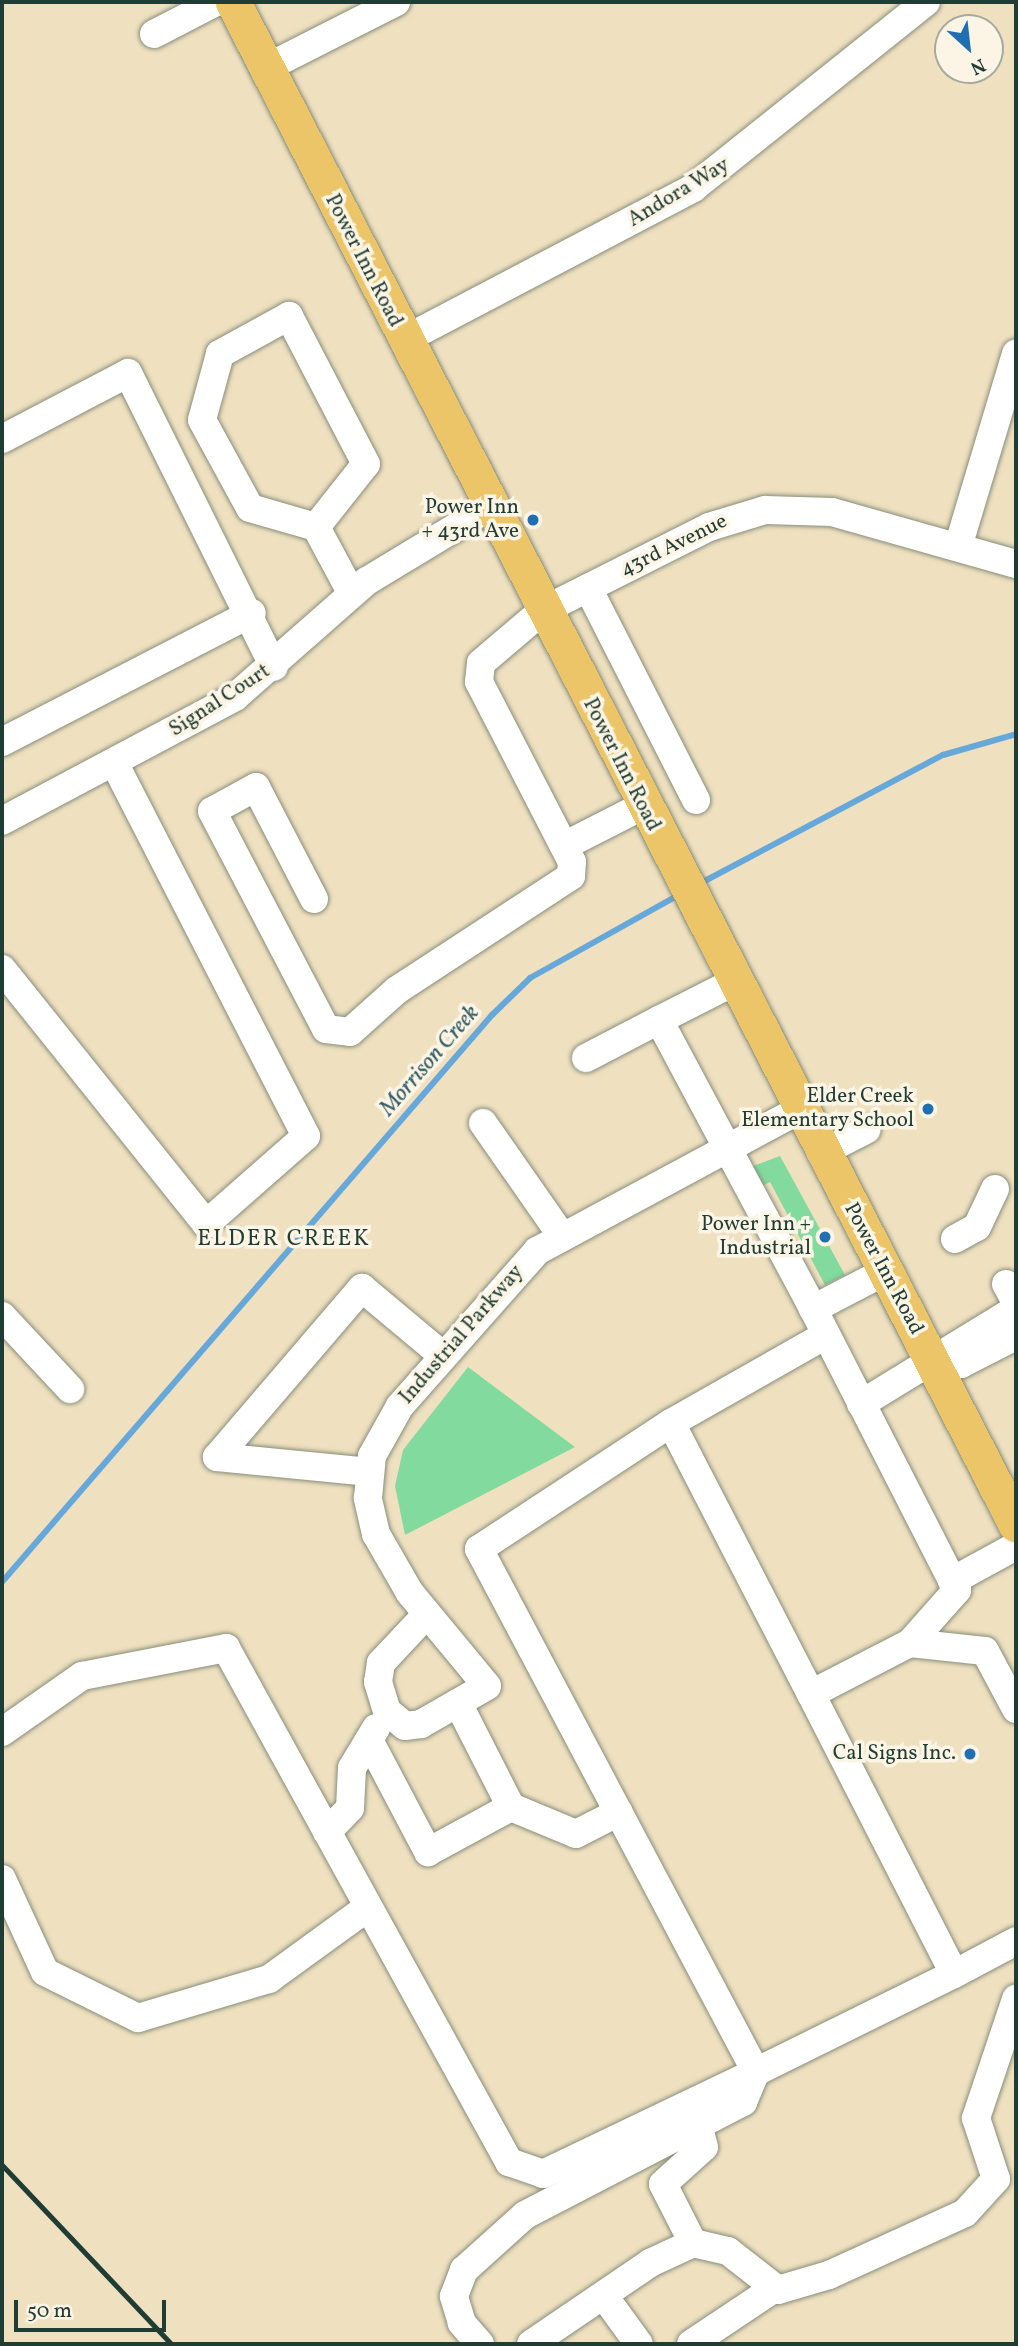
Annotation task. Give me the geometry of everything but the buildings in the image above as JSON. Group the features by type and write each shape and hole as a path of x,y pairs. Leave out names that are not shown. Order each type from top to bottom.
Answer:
{"main road":[{"name":"Power Inn Road","path":"233,2 671,863 821,1153 934,1363 1016,1525"}],"street":[{"path":"154,34 216,2"},
{"path":"266,68 396,2"},
{"name":"Andora Way","path":"404,340 693,188 926,2"},
{"path":"316,527 366,464 289,316 220,354 202,420 250,508 316,527 352,594"},
{"path":"958,547 1016,354"},
{"path":"2,439 128,373 252,613 251,628 274,667"},
{"name":"Signal Court","path":"2,821 115,765 226,703 274,667 352,594 416,547 489,507"},
{"name":"43rd Avenue","path":"564,846 479,682 481,663 542,611 709,527 765,510 832,512 1016,564"},
{"path":"588,588 696,800"},
{"path":"2,743 252,613"},
{"path":"2,969 206,1224 306,1136 115,765"},
{"path":"314,900 257,786 212,811 326,1029 350,1032 397,990 571,876 564,846 642,806"},
{"path":"586,1058 734,982"},
{"path":"659,1020 813,1309 957,1590 910,1643 811,1694"},
{"name":"Industrial Parkway","path":"457,1703 487,1686 426,1615 376,1534 370,1472 383,1430 510,1274 561,1235 799,1110"},
{"path":"483,1123 561,1235"},
{"path":"821,1153 866,1130"},
{"path":"955,1239 977,1227 995,1189"},
{"path":"813,1309 884,1272"},
{"path":"370,1472 217,1457 362,1288 442,1356"},
{"path":"861,1404 934,1363 954,1342 1013,1299"},
{"path":"2,1316 70,1389"},
{"path":"756,2072 479,1549 671,1423 826,1335"},
{"path":"934,1363 961,1364 1016,1335"},
{"path":"671,1423 954,1974"},
{"path":"952,1581 1016,1546"},
{"path":"426,1615 381,1663 377,1682 387,1711 413,1725 457,1703 511,1807 576,1835 619,1812"},
{"path":"910,1643 985,1651 1016,1709"},
{"path":"2,1732 82,1676 226,1648 509,2162 543,2174 756,2072 1016,1941"},
{"path":"327,1832 350,1808 352,1768 387,1711"},
{"path":"369,1740 428,1852 511,1807"},
{"path":"2,1879 45,1972 138,2018 270,1979 368,1907"},
{"path":"691,2344 775,2288 853,2265 965,2214 987,2196 996,2179 976,2118 1016,1999"},
{"path":"480,2344 462,2323 454,2296 464,2270 525,2215 699,2128 743,2102 756,2072"},
{"path":"693,2243 663,2184 704,2147 699,2128"},
{"path":"531,2344 604,2296 693,2243 728,2251 775,2288"},
{"path":"604,2296 639,2344"}],"green space":[{"path":"780,1156 845,1275 825,1285 770,1182 754,1190 742,1170"},
{"path":"468,1367 575,1447 405,1535 395,1486 403,1450"}],"waterway":[{"name":"Morrison Creek","path":"699,884 943,755 1016,734"},
{"name":"Morrison Creek","path":"2,1582 492,1015 530,978 680,894"}],"railway":[{"path":"2,2165 171,2344"}],"place":[{"name":"Power Inn + 43rd Ave","path":"533,520"},
{"name":"Elder Creek Elementary School","path":"928,1109"},
{"name":"Power Inn + Industrial","path":"825,1237"},
{"name":"Cal Signs Inc.","path":"970,1754"}],"district":[{"name":"ELDER CREEK","path":"284,1239"}]}
